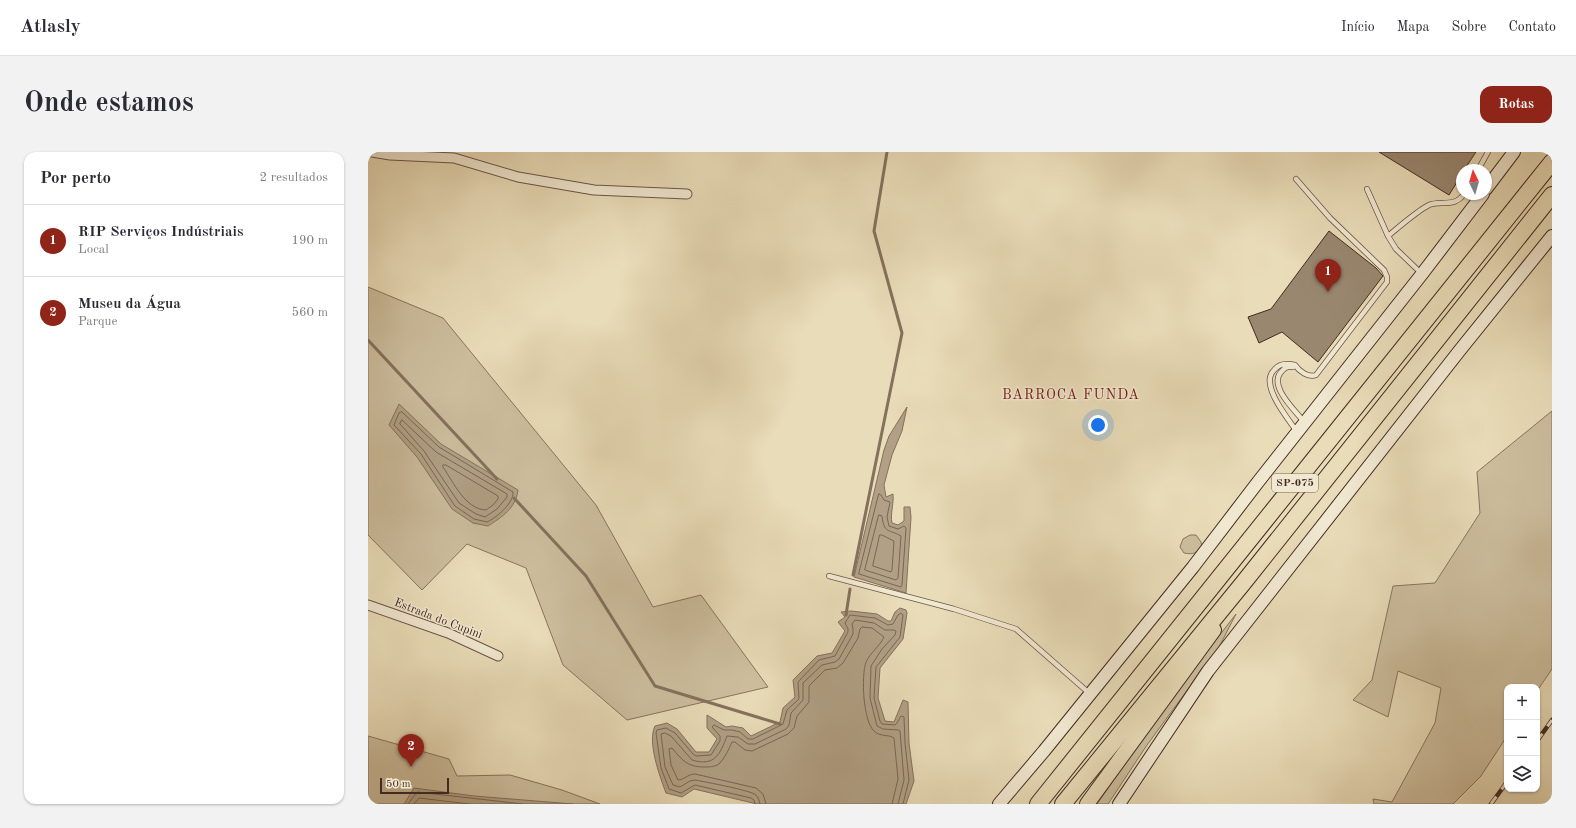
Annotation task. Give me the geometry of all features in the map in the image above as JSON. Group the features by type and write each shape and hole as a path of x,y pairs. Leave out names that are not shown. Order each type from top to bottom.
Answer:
{"highway":[{"path":"1476,259 1482,245 1549,152"},
{"name":"SP-075","path":"1038,804 1476,259 1552,162"},
{"name":"SP-075","path":"1063,804 1244,582 1552,195"}],"main road":[{"path":"1492,181 1514,152"},
{"path":"999,804 1194,567 1478,200"},
{"path":"1119,804 1208,671 1455,356 1552,236"},
{"path":"1087,804 1228,611 1244,582"}],"street":[{"path":"372,152 390,155 454,158 518,177 594,190 687,194"},
{"name":"Estrada do Cupini","path":"368,605 448,633 498,656"}],"lane":[{"path":"1481,164 1488,152"},
{"path":"1296,179 1330,218 1384,270 1387,277 1387,282 1327,359 1318,374 1312,377 1309,376 1295,365 1289,364 1278,366 1270,377 1270,384 1273,394 1301,428"},
{"path":"1367,188 1388,236 1396,250 1422,274"},
{"path":"1388,236 1430,204 1443,204 1459,200"},
{"path":"1297,368 1289,366 1284,369 1277,378 1277,383 1280,392 1301,428"},
{"path":"829,576 954,609 1016,629 1090,694"}],"shaded area":[{"path":"368,287 443,318 596,505 653,607 701,595 768,687 627,720 563,665 526,568 467,544 422,590 368,535"},
{"path":"1552,411 1552,669 1540,687 1540,684 1504,684 1504,741 1481,776 1453,804 1374,804 1373,799 1392,802 1435,723 1441,688 1398,671 1388,717 1353,700 1372,680 1393,586 1435,583 1480,513 1477,472"},
{"path":"1190,535 1196,535 1202,546 1194,553 1190,554 1184,553 1180,547 1183,539"},
{"path":"1236,614 1219,647 1147,745 1108,804 1097,804 1174,694"},
{"path":"368,736 449,759 457,776 510,775 562,790 600,804 368,804"}],"water":[{"path":"399,404 441,444 518,490 517,496 508,511 488,526 473,523 452,509 417,457 389,425"},
{"path":"907,407 902,431 892,455 884,485 886,497 893,494 891,516 892,523 898,525 904,521 904,507 910,507 911,517 906,593 854,577 884,450 889,436"},
{"path":"900,608 906,610 907,613 903,639 880,668 878,698 885,721 894,722 903,700 908,702 909,743 914,781 906,804 757,804 694,789 682,797 666,793 653,750 652,741 655,726 667,723 677,729 696,752 709,752 717,739 707,728 707,715 726,727 732,726 743,728 751,736 780,722 783,708 795,697 793,680 817,656 832,653 845,631 838,622 845,617 841,612 851,611 877,614 888,621 891,621 895,612"},
{"path":"414,788 474,796 573,804 404,804"}],"building":[{"path":"1379,152 1476,152 1468,164 1456,164 1456,184 1449,195"},
{"path":"1329,231 1376,268 1383,276 1318,362 1282,332 1259,343 1248,317 1271,309"}],"waterway":[{"path":"853,575 902,333 874,231 887,152"},
{"path":"368,340 497,479"},
{"path":"514,498 586,576 655,686 780,724"},
{"path":"846,615 850,589"}],"railway":[{"path":"1540,737 1552,720"},
{"path":"1491,804 1504,786"}],"place":[{"name":"RIP Serviços Indústriais","path":"1328,292"},
{"name":"Museu da Água","path":"411,767"}],"district":[{"name":"BARROCA FUNDA","path":"1071,395"}]}
